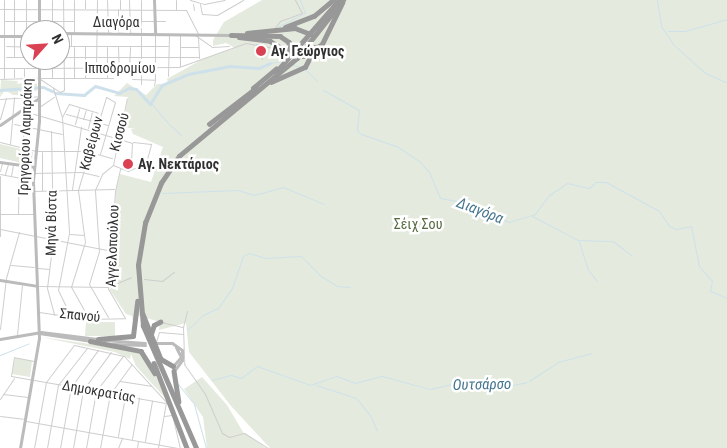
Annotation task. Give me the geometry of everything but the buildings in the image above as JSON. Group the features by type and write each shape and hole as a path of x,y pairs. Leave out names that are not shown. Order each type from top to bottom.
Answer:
{"highway":[{"path":"281,29 310,18 333,0"},
{"path":"234,35 270,41 283,49 304,56 322,44 340,0"},
{"path":"290,59 340,0"},
{"path":"196,448 180,406 151,349 140,309 139,244 161,183 194,141 269,82 340,0"},
{"path":"234,35 281,29 300,29 311,34"},
{"path":"234,35 282,36 289,43 290,59"},
{"path":"269,82 305,66 316,46"},
{"path":"98,340 133,336 137,300 136,244 156,188 182,149 285,65"},
{"path":"137,300 147,347 169,396 187,448"},
{"path":"140,309 163,362 174,368 180,406"},
{"path":"151,335 154,326 160,322"},
{"path":"90,341 143,352 169,396"}],"main road":[{"path":"39,0 39,20"},
{"path":"154,0 155,33"},
{"name":"Διαγόρα","path":"72,34 155,33 234,35"},
{"path":"2,36 20,36"},
{"name":"Γρηγορίου Λαμπράκη","path":"20,448 38,332 33,173 39,116 39,70"},
{"path":"0,125 14,115 24,111 40,97"},
{"path":"1,162 34,167"},
{"path":"0,280 36,286"},
{"path":"0,340 38,332 145,344 90,341 38,332"},
{"path":"156,344 180,347 183,354 182,364 174,368"},
{"path":"156,344 178,349 180,360 174,368"}],"street":[{"path":"4,0 2,36 4,79"},
{"path":"14,0 14,57"},
{"path":"26,0 26,20"},
{"path":"52,0 52,20"},
{"path":"63,0 63,20"},
{"path":"74,0 71,46 168,46"},
{"path":"85,9 86,0"},
{"path":"96,68 97,0"},
{"path":"107,0 108,33"},
{"path":"118,33 120,0"},
{"path":"130,0 130,33"},
{"path":"140,0 141,84"},
{"path":"176,0 176,9"},
{"path":"190,0 200,4 210,4 225,0"},
{"path":"200,4 202,14 217,15 243,0"},
{"path":"274,30 280,21 302,13 295,0"},
{"path":"194,2 194,10"},
{"path":"0,10 107,8 176,9 189,11 197,35 199,58 70,57"},
{"path":"0,20 20,21"},
{"path":"96,21 165,21"},
{"path":"154,85 155,33"},
{"path":"168,76 169,34"},
{"path":"180,34 180,67"},
{"path":"197,35 212,47 255,44 272,46 290,59"},
{"path":"255,44 262,59"},
{"path":"74,46 74,78"},
{"path":"85,46 85,78"},
{"path":"107,46 107,78"},
{"path":"118,46 119,75"},
{"path":"129,68 130,46"},
{"path":"0,49 4,47 20,47"},
{"path":"180,47 198,47"},
{"name":"Ιπποδρομίου","path":"70,68 180,67 230,47"},
{"path":"4,57 20,57"},
{"name":"Ιπποδρομίου","path":"0,68 20,68"},
{"path":"14,68 14,79"},
{"path":"24,70 24,78"},
{"path":"52,70 52,78"},
{"path":"39,78 53,88 64,91 64,70"},
{"path":"0,79 113,78"},
{"path":"132,79 154,80"},
{"path":"53,88 62,117 64,190 69,234 69,242 58,287 70,316"},
{"path":"39,107 54,96"},
{"path":"0,99 6,97 40,97"},
{"path":"0,119 6,97"},
{"path":"10,144 14,124 14,97"},
{"name":"Καβείρων","path":"78,190 104,97 116,102 108,125"},
{"name":"Κισσού","path":"113,165 112,158 127,98"},
{"path":"62,117 69,104 99,114"},
{"path":"74,125 79,108"},
{"path":"83,118 86,110"},
{"path":"21,147 24,111 132,142 138,140 151,144 146,163 129,171 113,165 101,177 95,189 99,249 89,286 108,318"},
{"path":"87,129 92,112"},
{"path":"65,114 108,125 100,154"},
{"path":"14,124 38,127 63,134"},
{"path":"72,190 75,150 81,127"},
{"name":"Μηνά Βίστα","path":"51,131 53,239 47,287 54,314"},
{"path":"0,142 36,151 88,151 112,158"},
{"path":"130,160 132,142"},
{"path":"42,151 42,191"},
{"path":"0,171 1,162"},
{"path":"5,175 8,163"},
{"path":"11,176 14,164"},
{"path":"18,214 17,177 19,165"},
{"name":"Αγγελοπούλου","path":"120,169 115,189 108,287 124,319"},
{"path":"33,173 83,172 101,177"},
{"path":"0,236 0,175 33,180"},
{"path":"33,191 115,189"},
{"path":"78,190 84,246 71,287 89,319"},
{"path":"1,214 34,214"},
{"path":"1,229 112,251"},
{"path":"0,329 1,304 19,232"},
{"path":"69,234 84,235"},
{"path":"10,264 50,269"},
{"path":"144,279 162,281 174,272"},
{"path":"36,286 108,287 131,277"},
{"path":"16,336 22,284"},
{"path":"187,311 182,327 184,334 182,364 205,394 224,435 244,433 268,448"},
{"name":"Σπανού","path":"37,312 89,319 124,319"},
{"path":"160,322 182,327"},
{"path":"156,344 159,332 184,334"},
{"path":"0,416 24,420 38,423 51,426 138,440 172,448 179,448 172,415 167,403 133,363 123,356 112,352 74,345 46,382 38,423 34,448"},
{"path":"47,448 58,384 87,348"},
{"path":"60,448 71,386 99,349"},
{"path":"73,448 84,388 112,352"},
{"path":"86,448 96,390 123,356"},
{"name":"Δημοκρατίας","path":"35,361 14,357 11,376 167,403"},
{"path":"100,448 110,393 133,363"},
{"path":"0,399 14,377"},
{"path":"119,380 152,385"},
{"path":"142,384 147,380"},
{"path":"3,394 29,397"},
{"path":"158,401 160,394"},
{"path":"118,437 125,395"},
{"path":"132,439 139,398"},
{"path":"145,442 152,400"},
{"path":"158,448 167,403"},
{"path":"164,416 172,415"},
{"path":"118,448 122,438"},
{"path":"137,448 138,440"}],"green space":[{"name":"Σέιχ Σου","path":"262,0 727,0 727,448 270,448 231,406 189,352 186,323 159,330 160,322 136,315 134,327 132,316 126,314 110,290 116,190 120,174 151,182 163,147 133,134 131,129 136,129 123,127 128,97 114,96 127,83 146,95 157,84 168,84 167,79 201,60 235,48 226,43 213,46 213,40 224,22"},
{"path":"1,80 18,81 17,84 37,80 37,91 25,89 25,95 13,95 5,90 0,97"},
{"path":"0,144 33,152 31,165 0,158"},
{"path":"86,322 115,322 115,336 85,336"},
{"path":"41,337 138,351 148,360 167,400 136,366 131,354 130,359 115,352"},
{"path":"15,358 32,361 30,377 12,374"},
{"path":"202,377 227,405 243,432 266,448 207,448 203,417 184,389"}],"waterway":[{"path":"279,26 305,13 300,0"},
{"path":"657,0 661,26 674,45 705,73 727,83"},
{"path":"668,31 685,31 727,19"},
{"path":"270,63 282,61"},
{"path":"55,93 84,95 95,86 119,93 129,88 136,89 150,104 162,85 188,74 230,66 259,68 270,63"},
{"path":"293,65 301,67"},
{"path":"305,69 317,81"},
{"path":"0,90 43,87 52,91"},
{"name":"Διαγόρα","path":"323,90 359,110 357,130 361,134 398,147 420,162 429,172 440,198 457,201 509,222 535,214 548,196 567,183 589,188 596,182 606,182 659,211 669,226 676,229 691,226 699,266 712,281 710,291 727,298"},
{"path":"151,103 167,122"},
{"path":"168,123 181,135"},
{"path":"162,193 238,190 254,195 283,187 324,204"},
{"path":"532,216 578,240 613,241 632,256"},
{"path":"579,242 588,270 597,281"},
{"path":"187,330 203,315 218,308 232,288 243,256 249,253 265,258 301,256 321,276 337,286 350,287"},
{"path":"0,355 29,343"},
{"name":"Ουτσάρσο","path":"529,381 558,362 591,353"},
{"name":"Ουτσάρσο","path":"212,380 231,375 241,378 257,366 310,385 336,376 355,383 382,376 430,389 455,383 507,386 527,382"},
{"path":"178,384 194,404 206,448"},
{"path":"316,385 356,398 370,415 377,431"}],"place":[{"name":"Αγ. Γεώργιος","path":"261,51"},
{"name":"Αγ. Νεκτάριος","path":"128,164"}]}
